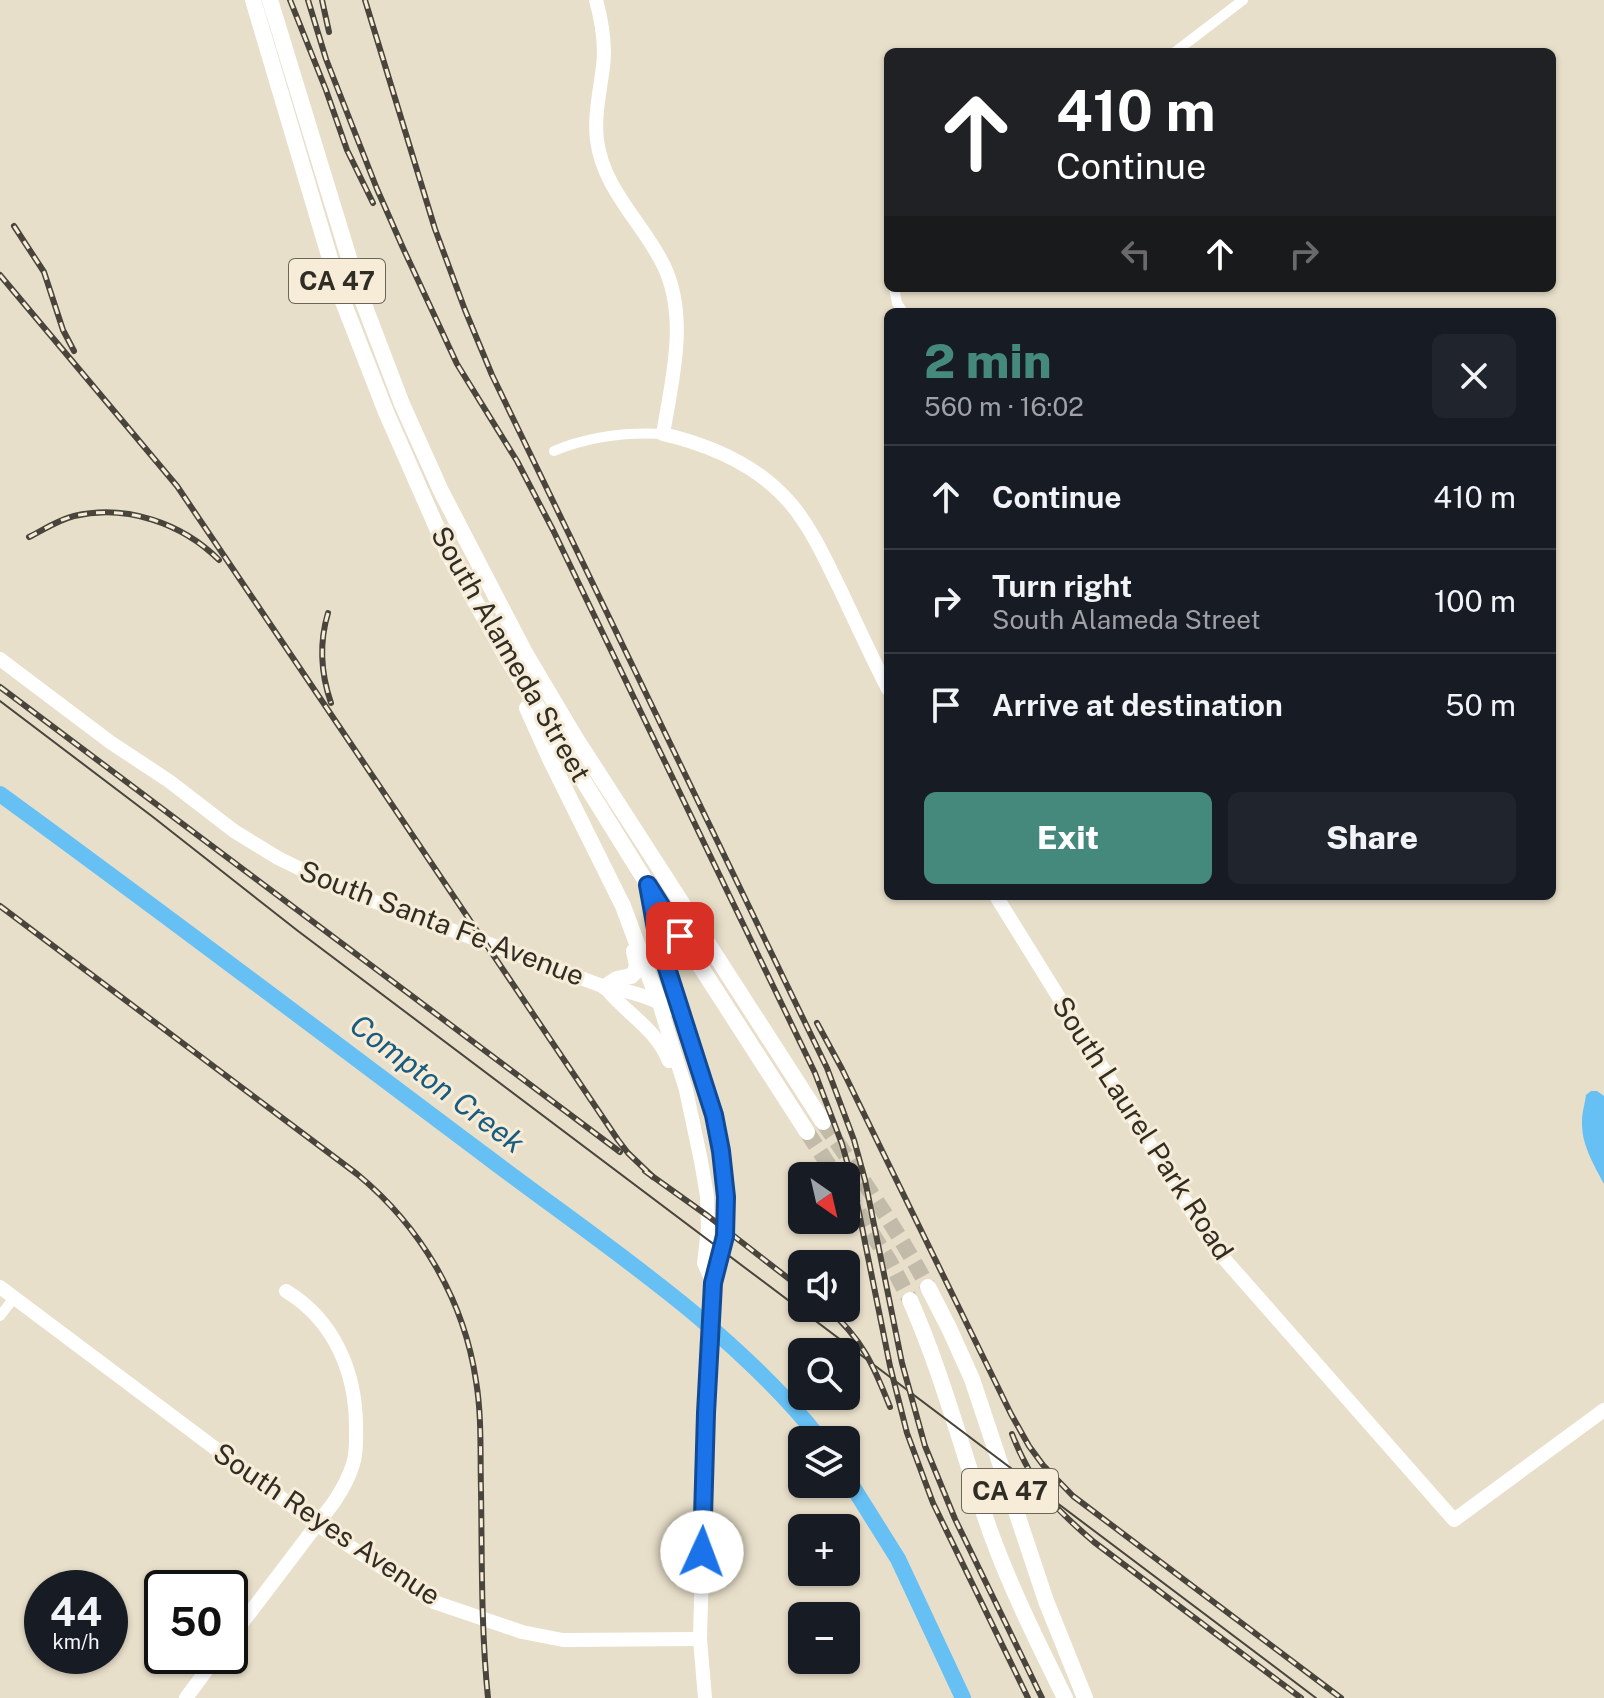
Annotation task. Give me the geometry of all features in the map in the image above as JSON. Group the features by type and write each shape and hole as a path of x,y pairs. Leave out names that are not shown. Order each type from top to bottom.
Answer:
{"main road":[{"name":"South Alameda Street","path":"253,0 342,299 386,412 448,553 507,658 807,1132"},
{"name":"South Alameda Street","path":"270,0 360,294 402,404 441,491 524,651 575,737 823,1122"},
{"path":"507,658 551,761 623,906 658,1000"},
{"path":"646,846 648,885 658,940 681,1013"},
{"path":"605,987 617,979 631,976 637,965 623,906"},
{"name":"CA 47","path":"928,1287 972,1379 1046,1601 1085,1698"},
{"name":"CA 47","path":"910,1300 941,1377 986,1517 1019,1606 1065,1698"}],"street":[{"path":"596,0 604,40 596,119 597,142 616,192 663,265 672,287 675,307 674,363 663,434"},
{"path":"1180,48 1243,0"},
{"path":"554,451 588,439 623,433 663,434 724,453 761,476 790,503 815,538 884,681"},
{"name":"South Santa Fe Avenue","path":"0,659 234,831 278,858 365,898 605,987 628,990 658,1000 681,1013"},
{"name":"South Laurel Park Road","path":"998,900 1213,1246 1454,1520 1604,1410"},
{"path":"605,987 657,1038 686,1090"},
{"path":"658,1000 686,1090 701,1161 708,1229 704,1263 713,1283"},
{"path":"681,1013 714,1115 726,1197 725,1236 713,1283 708,1382 700,1639 705,1698"},
{"path":"701,1161 722,1157"},
{"name":"South Reyes Avenue","path":"0,1287 316,1524 434,1602 517,1631 563,1640 700,1639"},
{"path":"248,1615 334,1502 351,1473 356,1449 356,1412 341,1354 316,1314 286,1291"},
{"path":"0,1316 14,1298"},
{"path":"186,1698 204,1674"}],"water":[{"path":"1591,1091 1604,1096 1604,1184 1589,1154 1582,1130 1586,1095"}],"waterway":[{"name":"Compton Creek","path":"0,794 664,1289 747,1360 809,1426"},
{"name":"Compton Creek","path":"860,1498 898,1559 963,1698"}],"tunnel":[{"path":"823,1122 891,1224 928,1287"},
{"path":"807,1132 827,1162"},
{"path":"860,1214 910,1300"}],"tram line":[{"path":"0,701 298,931 1316,1698"}],"railway":[{"path":"290,0 347,150 373,203"},
{"path":"308,0 326,59 377,189 457,364 517,461 553,530 815,1073 853,1183 890,1366 907,1433 933,1503 1028,1698"},
{"path":"322,0 329,32"},
{"path":"365,0 435,229 492,375 827,1068 854,1140 865,1180 902,1363 925,1446 955,1519 1042,1698"},
{"path":"14,226 44,272 63,330 74,351"},
{"path":"0,275 177,486 618,1140 653,1177"},
{"path":"29,537 74,516 94,513 133,515 171,527 219,560"},
{"path":"328,613 322,658 331,703"},
{"path":"0,687 620,1152"},
{"path":"0,906 357,1174 400,1217 436,1266 461,1321 478,1395 483,1620 488,1698"},
{"path":"817,1023 1011,1414 1043,1465 1073,1496 1341,1698"},
{"path":"645,1171 788,1278"},
{"path":"841,1322 865,1353 890,1407"},
{"path":"1012,1434 1027,1467 1045,1494 1094,1542 1301,1698"}],"route":[{"path":"680,936 648,885 658,940 714,1115 726,1197 725,1236 713,1283 702,1552"}]}
